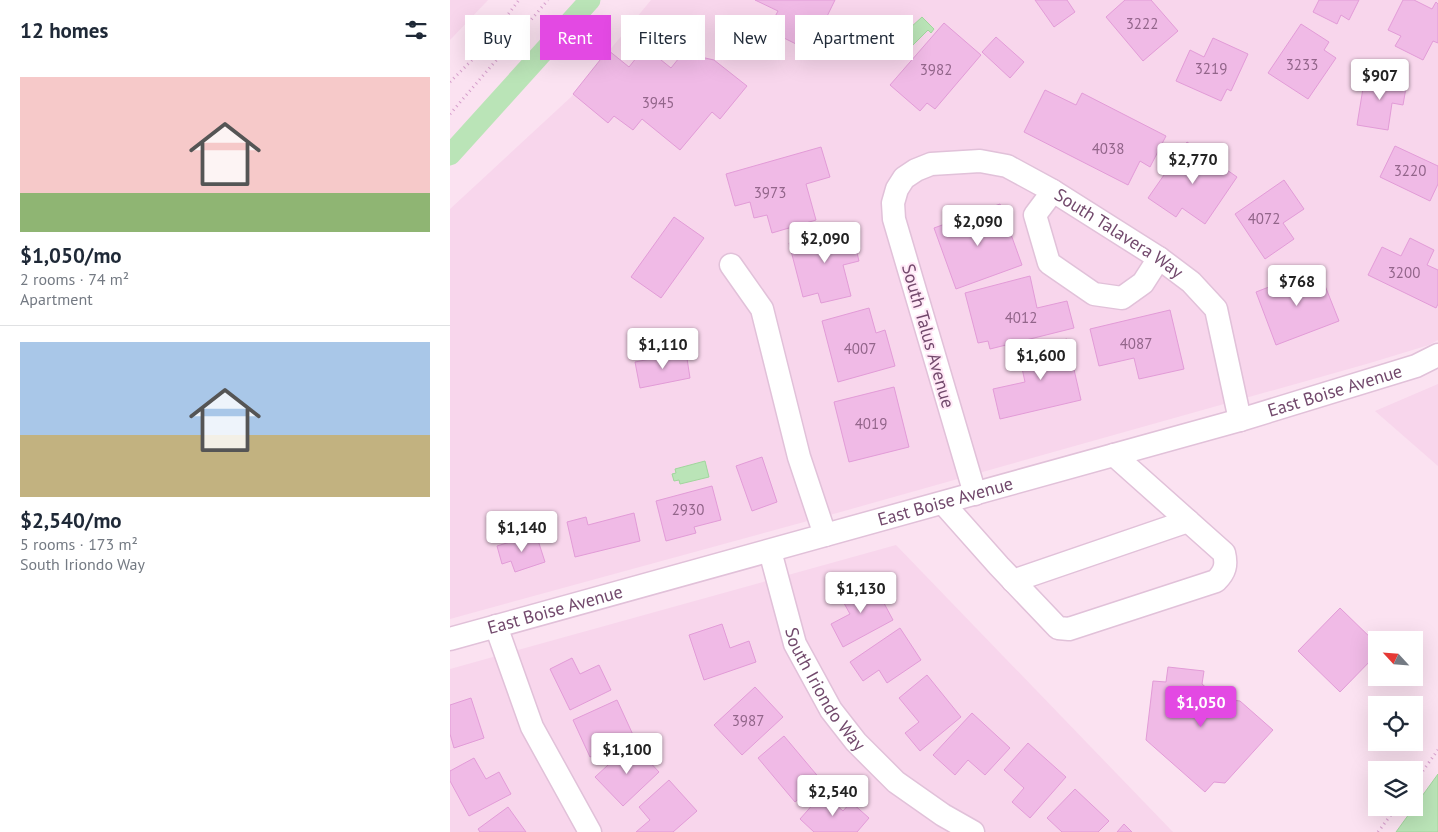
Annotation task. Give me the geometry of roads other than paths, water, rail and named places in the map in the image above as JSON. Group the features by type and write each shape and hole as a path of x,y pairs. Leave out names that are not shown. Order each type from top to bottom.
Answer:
{"street":[{"name":"South Talavera Way","path":"904,178 930,164 980,161 1007,166 1053,191 1159,258 1191,282 1216,309 1240,420"},
{"name":"South Talus Avenue","path":"904,178 897,189 893,203 894,219 975,494"},
{"path":"1053,191 1035,215 1049,263 1094,294 1122,298 1143,282 1159,258"},
{"path":"731,265 762,309 799,457 825,536"},
{"name":"East Boise Avenue","path":"450,639 1240,420 1416,366 1438,355"},
{"path":"943,503 1058,628 1069,629 1216,580 1223,573 1226,564 1224,553 1114,455"},
{"path":"1013,581 1188,521"},
{"name":"South Iriondo Way","path":"770,551 795,644 831,710 856,742 896,782 943,815 973,832"},
{"path":"496,626 532,727 590,832"}],"waterway":[{"path":"450,155 590,0"}]}
